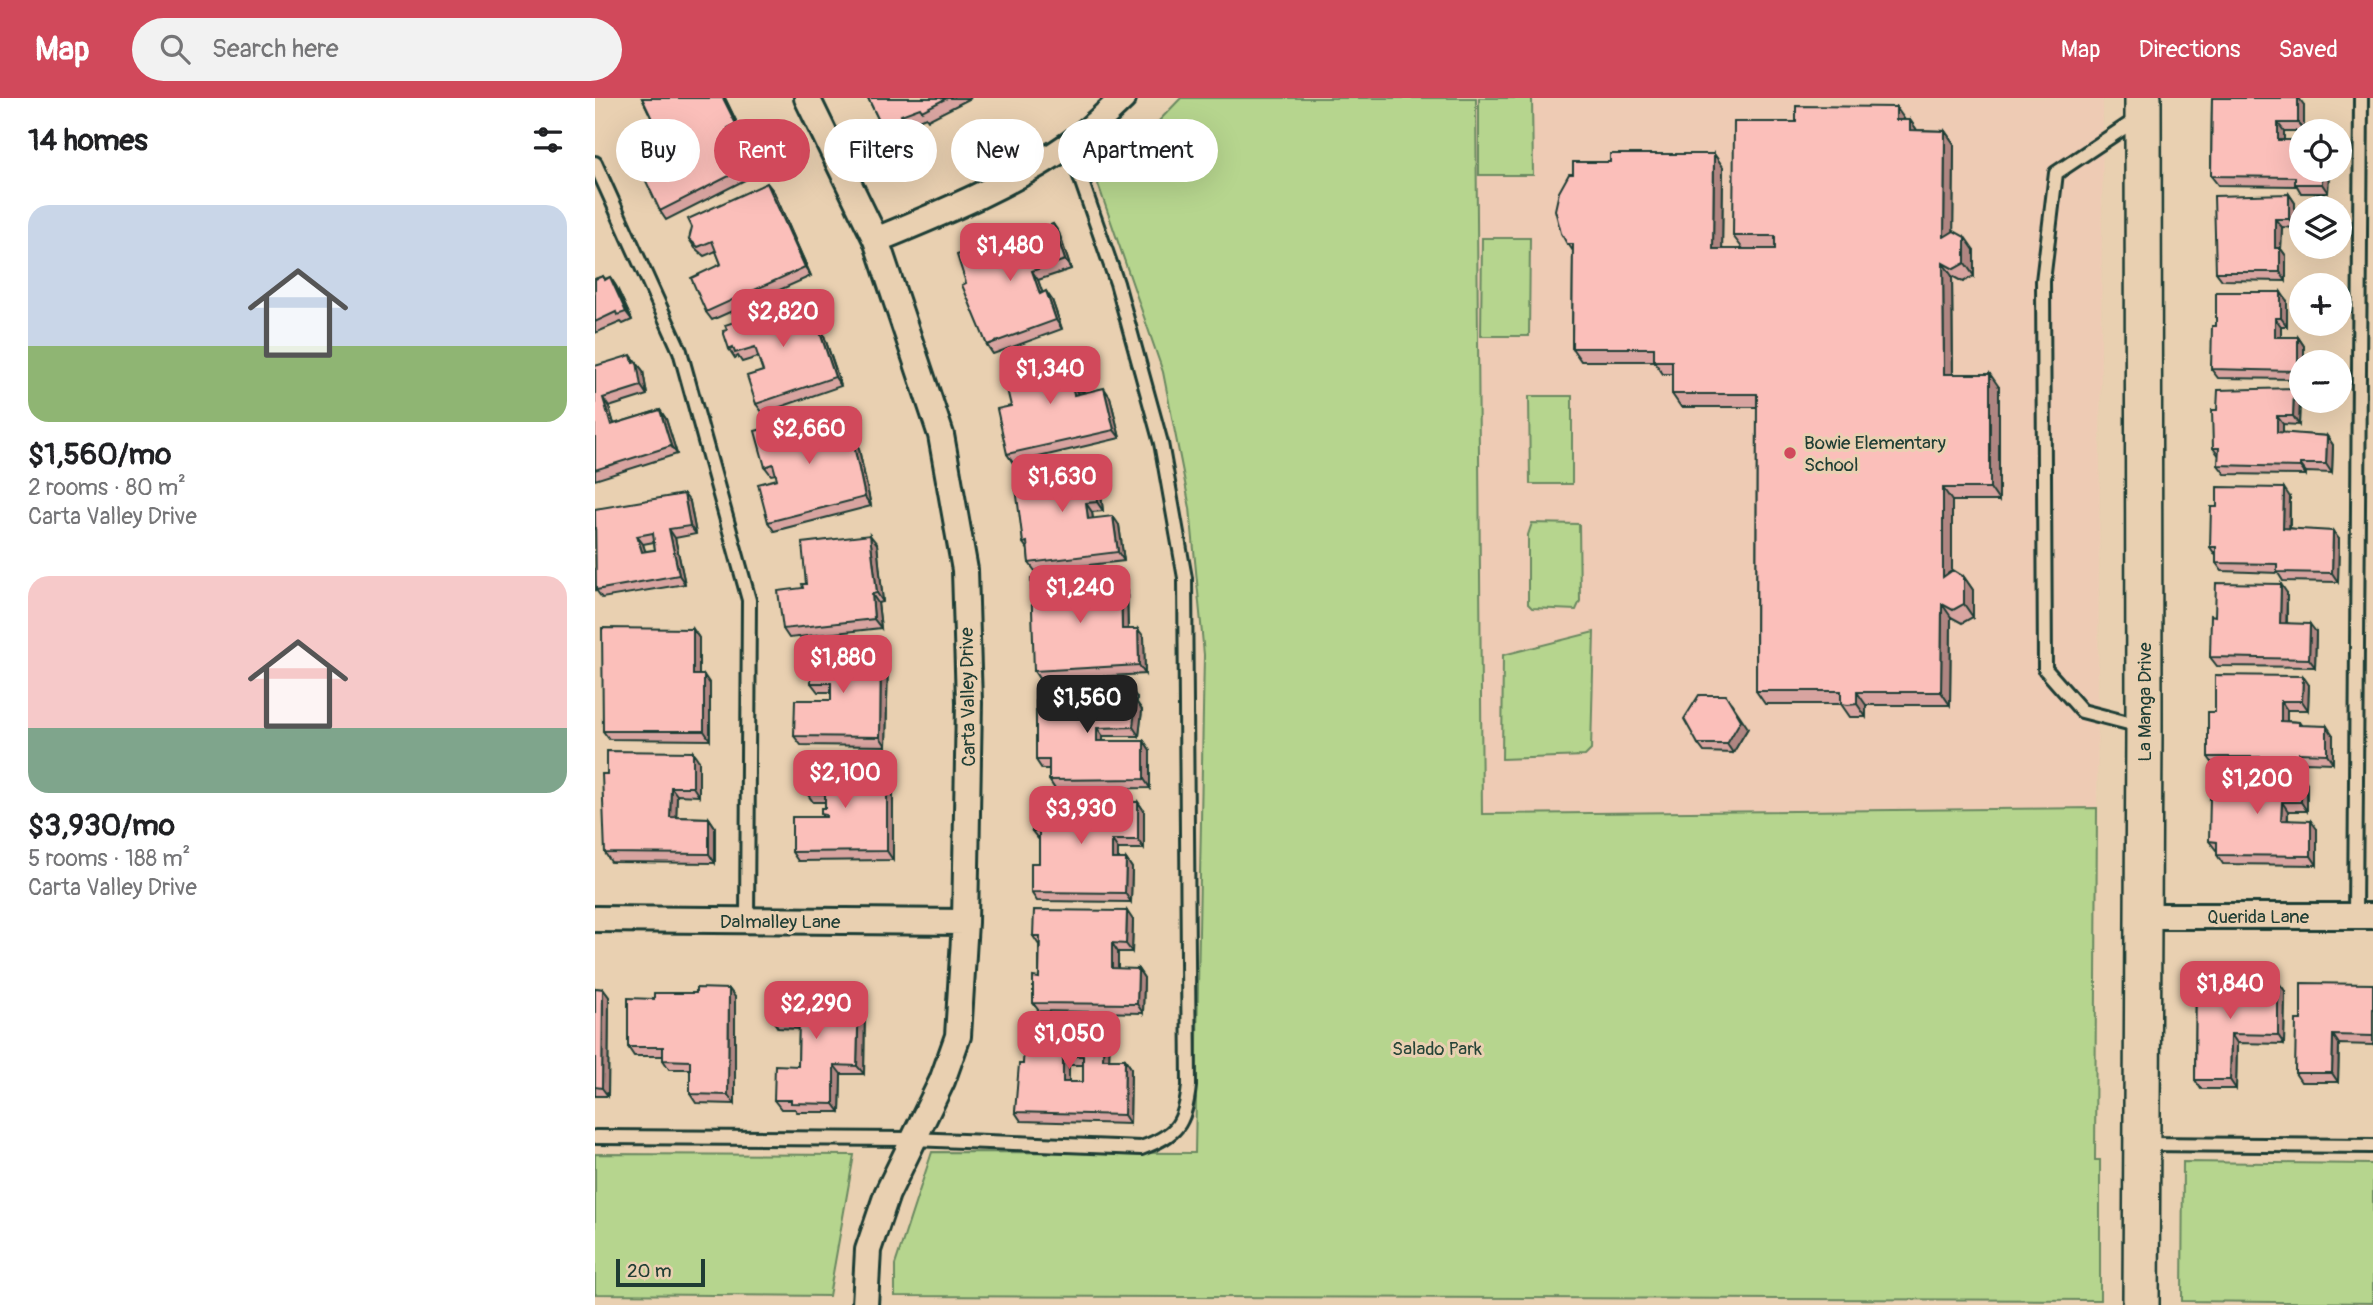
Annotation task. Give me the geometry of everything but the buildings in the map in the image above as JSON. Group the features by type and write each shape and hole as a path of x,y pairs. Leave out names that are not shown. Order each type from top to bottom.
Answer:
{"street":[{"name":"Carta Valley Drive","path":"807,98 876,240 941,435 965,570 969,703 965,922 958,1036 942,1081 887,1194 867,1251 865,1305"},
{"path":"1100,119 1123,98"},
{"name":"La Manga Drive","path":"2141,1305 2143,106"},
{"path":"876,240 942,213 1028,170 1058,152"},
{"name":"Querida Lane","path":"2143,916 2364,916"},
{"name":"Dalmalley Lane","path":"595,919 965,922"}],"lane":[{"path":"2361,98 2364,916"},
{"path":"2143,106 2056,173 2043,295 2045,669 2082,711 2144,727"},
{"path":"595,163 680,351 749,600 747,920"},
{"path":"595,1137 912,1139 1141,1148 1174,1133 1186,1111 1189,1058 1185,578 1161,443 1117,283 1082,182"},
{"path":"2142,1144 2373,1146"}],"shaded area":[{"name":"Bowie Elementary School","path":"1476,98 2103,98 2097,808 1482,814"}],"green space":[{"name":"Salado Park","path":"1181,98 1476,98 1482,814 2097,808 2095,1160 2100,1160 2100,1300 895,1296 895,1265 932,1152 1195,1153 1204,655 1190,508 1163,372 1098,184 1218,182 1218,119 1161,119"},
{"path":"1479,98 1532,98 1533,175 1479,175"},
{"path":"1482,238 1530,238 1529,336 1481,336"},
{"path":"1529,396 1572,396 1572,484 1530,484"},
{"path":"1532,523 1579,524 1580,601 1576,610 1532,608 1528,604 1528,535"},
{"path":"1594,632 1591,750 1585,756 1502,759 1503,655"},
{"path":"595,1154 854,1155 829,1296 595,1294"},
{"path":"2183,1162 2373,1164 2373,1303 2182,1301"}],"place":[{"name":"Bowie Elementary School","path":"1790,453"}]}
